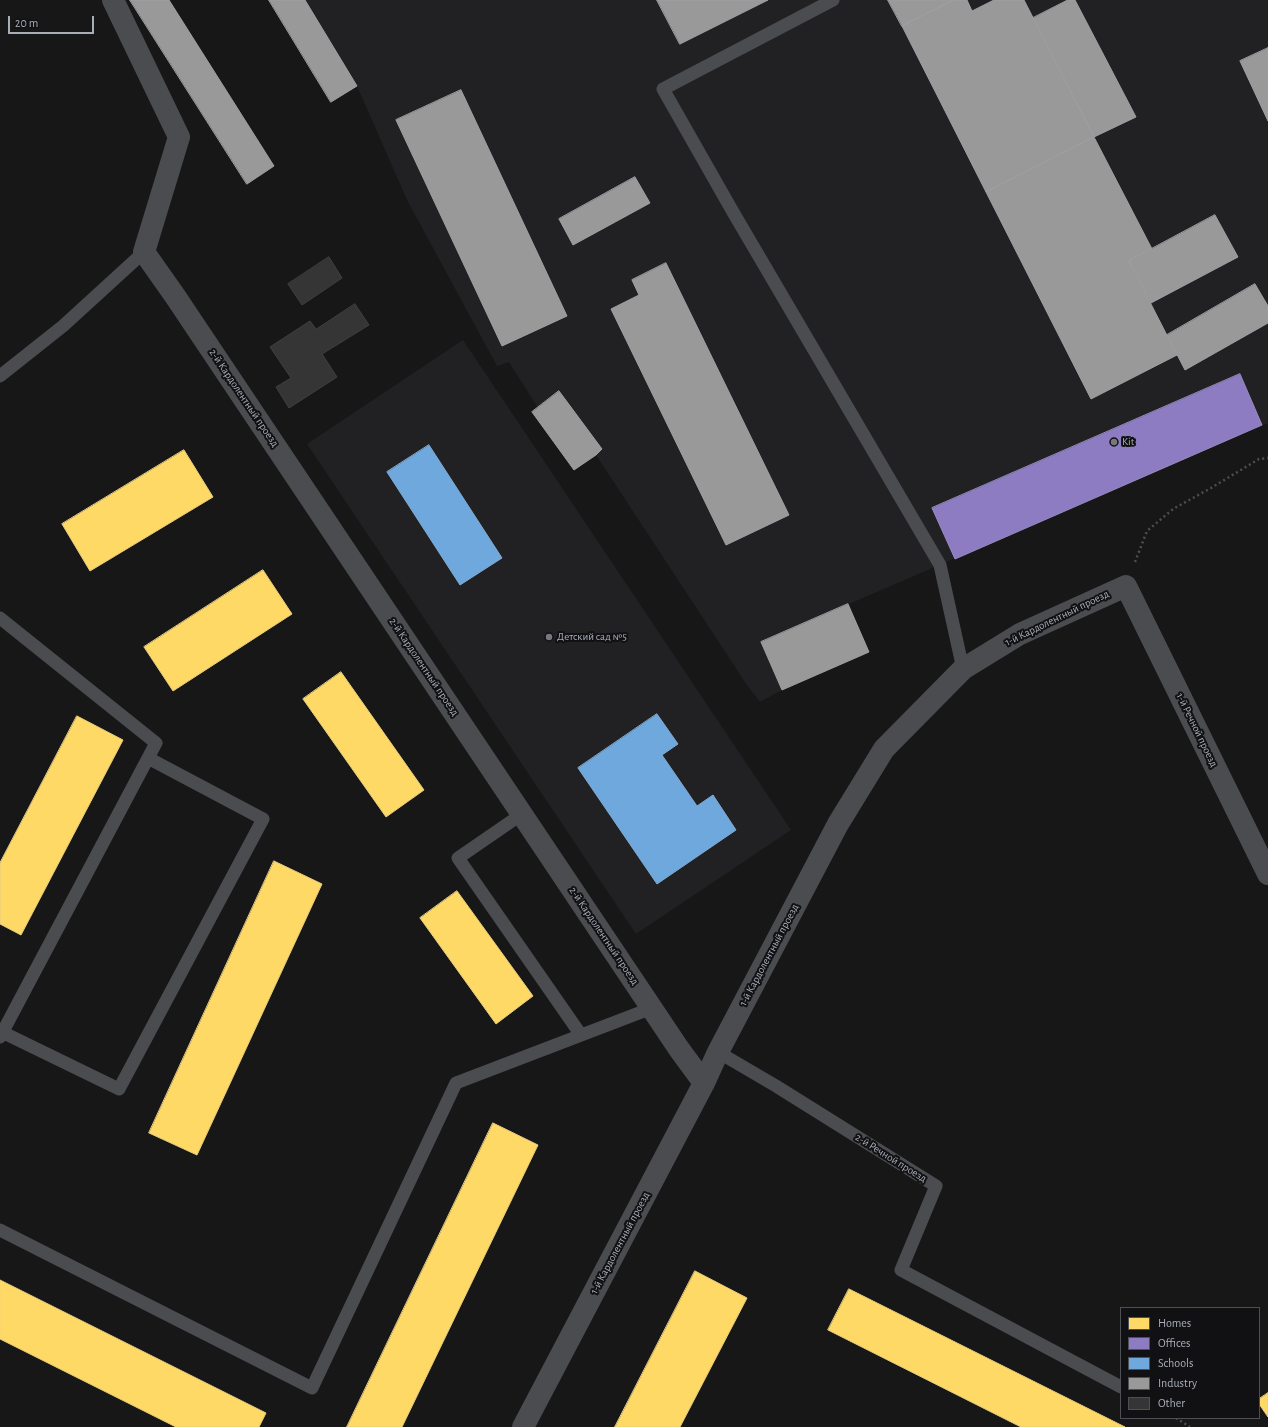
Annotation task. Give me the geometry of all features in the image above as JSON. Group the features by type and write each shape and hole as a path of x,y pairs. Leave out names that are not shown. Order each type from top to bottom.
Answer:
{"street":[{"path":"113,0 179,137 144,252"},
{"name":"2-й Кардолентный проезд","path":"144,252 176,296 679,1049 704,1083"},
{"name":"1-й Кардолентный проезд","path":"523,1427 838,824 884,749 964,669 1020,634 1126,586"},
{"name":"1-й Речной проезд","path":"1126,586 1268,874"}],"lane":[{"path":"833,0 663,89 733,212 940,565 964,669"},
{"path":"0,376 63,326 144,252"},
{"path":"0,618 156,743 148,758 1,1034 119,1089 263,819 148,758"},
{"path":"522,814 458,858 581,1035"},
{"path":"0,1230 312,1388 456,1083 652,1008"},
{"name":"2-й Речной проезд","path":"718,1052 776,1086 936,1186 901,1270 1120,1386"}],"path":[{"path":"1126,586 1147,532 1152,527 1173,509 1259,459 1268,458"},
{"path":"1178,1419 1190,1427"}],"shaded area":[{"path":"269,0 1268,0 1268,423 849,604 869,652 782,690 760,702 747,685 596,455 538,408 509,362 497,366 407,200 357,86 331,102"},
{"name":"Детский сад №5","path":"463,340 791,830 636,934 307,444"}],"building: Homes":[{"path":"184,450 213,497 90,571 62,524"},
{"path":"263,570 292,614 173,691 144,647"},
{"path":"341,672 424,790 386,817 303,699"},
{"path":"77,716 123,740 21,935 0,924 0,863"},
{"path":"274,861 322,884 197,1155 149,1133"},
{"path":"457,891 533,996 496,1024 420,918"},
{"path":"493,1123 538,1145 402,1427 347,1427"},
{"path":"695,1271 747,1298 680,1427 615,1427"},
{"path":"0,1280 266,1413 259,1427 176,1427 0,1339"},
{"path":"849,1289 1125,1427 1021,1427 828,1330"},
{"path":"1268,1393 1268,1417 1260,1405 1260,1398"}],"building: Offices":[{"path":"1240,374 1262,425 955,559 932,508"}],"building: Schools":[{"path":"429,445 502,558 460,585 387,472"},
{"path":"657,714 678,744 662,755 697,806 713,795 736,830 657,884 578,768"}],"building: Industry":[{"path":"130,0 169,0 274,166 247,184"},
{"path":"269,0 305,0 357,86 331,102"},
{"path":"657,0 768,0 680,44"},
{"path":"888,0 954,0 902,26"},
{"path":"954,0 967,0 972,11 994,0 1024,0 1094,137 986,192 902,26"},
{"path":"1068,0 1075,0 1136,117 1094,137 1033,18"},
{"path":"1268,48 1268,121 1240,61"},
{"path":"461,90 567,316 502,346 396,120"},
{"path":"1094,137 1152,249 1129,261 1177,355 1091,399 986,192"},
{"path":"635,177 650,203 573,245 559,219"},
{"path":"1215,215 1238,257 1151,303 1129,261"},
{"path":"666,263 789,515 726,545 611,309 639,295 632,280"},
{"path":"1255,284 1268,306 1268,323 1185,370 1167,335"},
{"path":"559,391 602,449 574,470 532,412"},
{"path":"848,604 869,652 782,690 761,642"}],"building: Other":[{"path":"329,257 342,278 302,305 288,284"},
{"path":"355,304 369,325 322,354 337,377 289,408 276,387 291,378 270,347 310,321 316,329"}],"place":[{"name":"Kit","path":"1114,442"},
{"name":"Детский сад №5","path":"549,637"}]}
